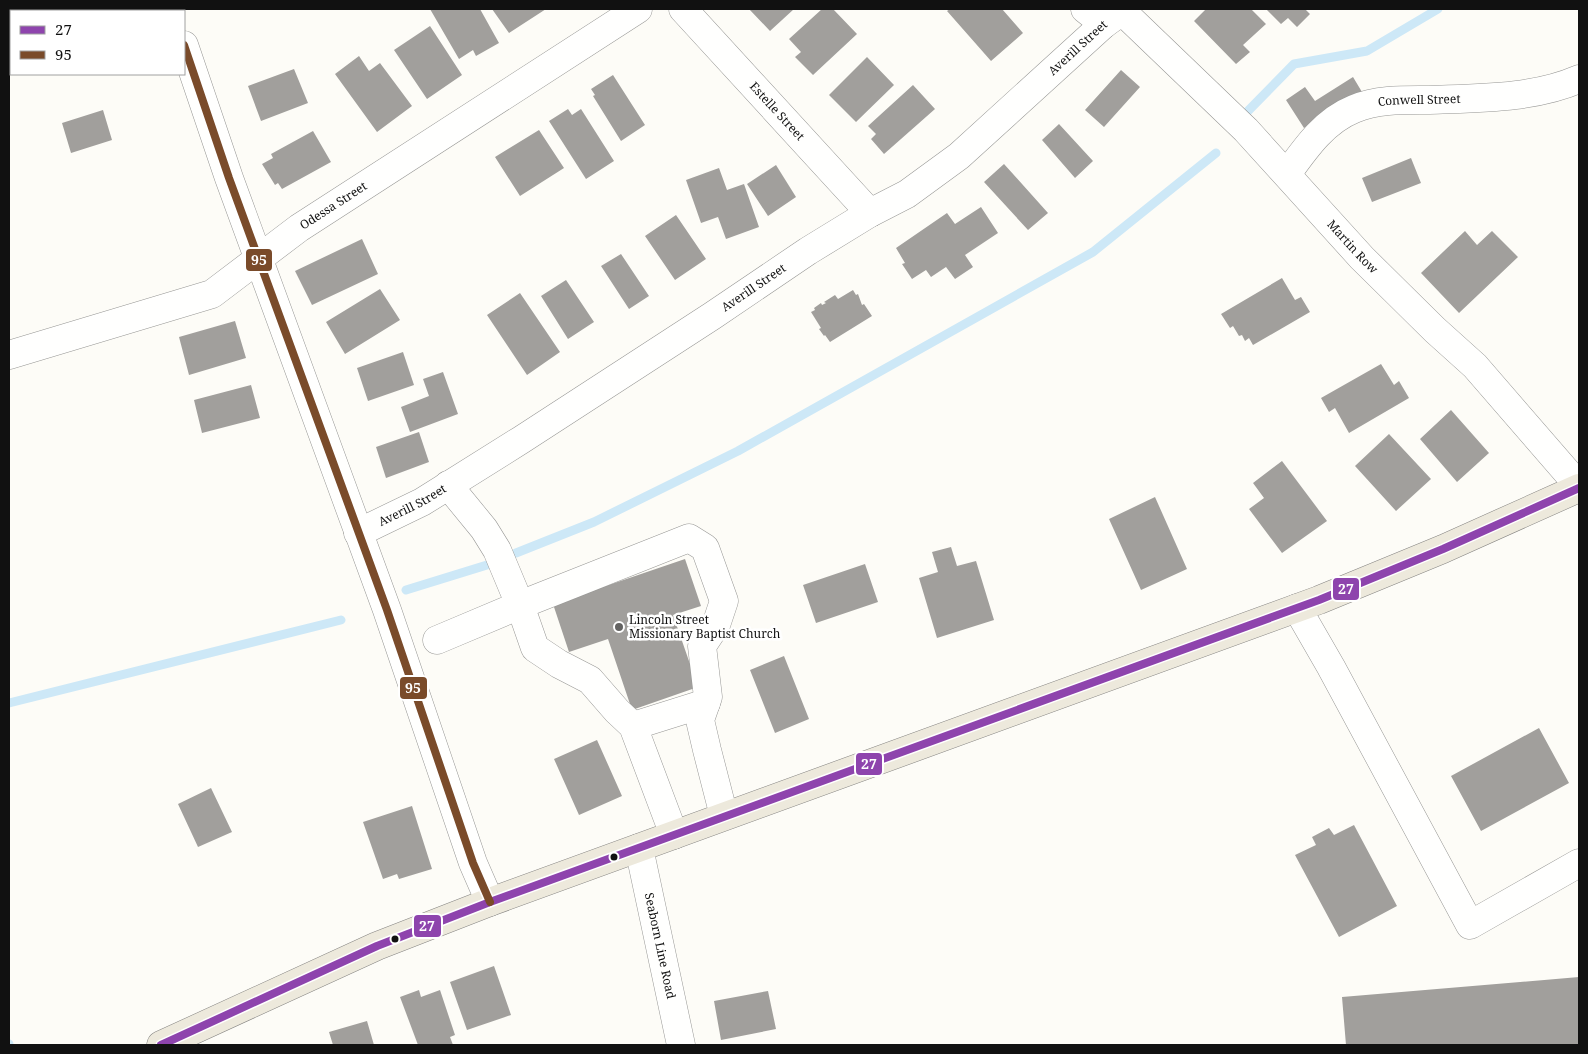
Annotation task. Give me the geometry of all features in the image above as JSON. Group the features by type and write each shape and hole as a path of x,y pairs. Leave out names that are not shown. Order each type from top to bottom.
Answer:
{"main road":[{"path":"161,1045 376,946 724,816 1297,608 1443,549 1579,487"}],"street":[{"name":"Odessa Street","path":"9,356 212,294 299,228 638,9"},
{"name":"Estelle Street","path":"683,9 870,213"},
{"name":"Averill Street","path":"358,533 422,502 712,316 808,251 870,213 907,194 959,156 1109,13"},
{"name":"Martin Row","path":"1109,13 1246,130 1362,258 1435,330 1475,366 1579,487"},
{"path":"185,48 386,610 473,863 490,902"},
{"name":"Conwell Street","path":"1287,174 1306,147 1326,127 1355,108 1386,101 1474,99 1525,94 1564,86 1579,80"},
{"path":"448,485 484,528 497,550 520,605 535,648 559,664 590,680 617,711 634,726 674,835"},
{"path":"437,640 689,538 705,548 724,601 716,625 702,646 708,697 700,720 724,816"},
{"path":"1297,608 1331,667 1470,925 1579,863"},
{"path":"634,726 706,703"},
{"name":"Seaborn Line Road","path":"639,848 681,1045"}],"building":[{"path":"430,9 480,9 499,43 476,56 473,50 459,59"},
{"path":"492,9 546,9 509,33"},
{"path":"749,9 794,9 770,31"},
{"path":"822,9 833,9 857,34 813,75 795,57 801,52 789,39"},
{"path":"950,9 1002,9 1023,33 991,61 947,11"},
{"path":"1206,9 1251,9 1266,24 1243,45 1250,52 1236,64 1194,21"},
{"path":"1266,9 1305,9 1310,14 1297,27 1288,18 1281,24"},
{"path":"430,26 462,75 427,99 394,50"},
{"path":"359,56 369,71 380,63 412,106 377,132 335,74"},
{"path":"867,57 894,85 856,122 829,95"},
{"path":"294,69 308,103 261,121 248,86"},
{"path":"1121,70 1140,87 1104,127 1085,110"},
{"path":"613,75 645,125 621,141 593,96 595,95 591,89"},
{"path":"1353,77 1362,92 1304,128 1286,100 1305,87 1315,101"},
{"path":"913,85 935,109 884,154 871,139 876,134 868,126"},
{"path":"568,109 572,115 581,109 614,161 586,179 549,121"},
{"path":"103,110 112,140 71,153 62,123"},
{"path":"1059,124 1093,161 1075,178 1042,140"},
{"path":"539,130 564,168 520,196 495,157"},
{"path":"313,131 331,162 282,189 278,183 275,185 262,164 273,158 271,154"},
{"path":"1411,158 1421,183 1372,202 1362,178"},
{"path":"1004,164 1048,213 1028,230 984,182"},
{"path":"776,165 796,197 768,216 747,184"},
{"path":"719,168 727,190 744,184 759,227 726,239 718,217 701,223 686,180"},
{"path":"981,207 998,233 965,255 973,267 955,279 946,267 931,277 926,270 912,279 902,264 905,263 896,248 947,213 955,224"},
{"path":"676,215 706,259 675,280 645,236"},
{"path":"1465,231 1477,245 1492,231 1518,257 1459,313 1421,273"},
{"path":"362,239 378,274 312,305 295,271"},
{"path":"621,254 649,296 629,309 601,266"},
{"path":"1282,278 1295,300 1301,297 1310,312 1253,345 1249,338 1245,341 1242,335 1239,336 1233,326 1230,328 1221,314"},
{"path":"566,280 594,322 568,339 541,296"},
{"path":"380,289 400,320 345,354 326,322"},
{"path":"853,290 856,295 858,294 862,305 864,304 872,316 830,342 819,329 821,328 811,312 821,303 822,305 826,303 824,302 835,295 838,299"},
{"path":"520,293 560,352 527,375 487,315"},
{"path":"235,321 246,358 189,375 179,337"},
{"path":"403,352 414,385 368,401 357,368"},
{"path":"1381,364 1394,385 1399,381 1409,398 1349,433 1335,408 1329,412 1321,398"},
{"path":"443,372 458,414 410,432 401,407 429,396 423,379"},
{"path":"251,385 260,418 202,433 194,400"},
{"path":"1451,410 1489,453 1457,482 1420,439"},
{"path":"419,432 429,462 386,478 376,447"},
{"path":"1389,434 1431,479 1396,511 1355,466"},
{"path":"1282,461 1327,521 1282,553 1249,509 1264,498 1253,483"},
{"path":"1155,497 1187,569 1141,590 1109,519"},
{"path":"951,547 957,566 976,561 994,620 937,638 919,578 938,572 932,552"},
{"name":"Lincoln Street Missionary Baptist Church","path":"685,559 701,606 673,615 698,687 632,710 608,639 569,652 553,604"},
{"path":"865,564 878,602 816,623 803,585"},
{"path":"784,656 809,719 775,733 750,670"},
{"path":"1539,728 1569,783 1481,831 1451,776"},
{"path":"597,740 622,796 579,815 554,759"},
{"path":"211,788 232,832 198,847 178,804"},
{"path":"412,806 432,869 399,879 397,874 383,879 363,822"},
{"path":"1354,825 1397,906 1339,937 1295,855 1316,845 1312,837 1329,828 1334,835"},
{"path":"494,966 511,1015 467,1030 450,982"},
{"path":"1579,977 1579,1045 1346,1045 1342,997"},
{"path":"419,990 421,997 440,990 455,1035 450,1037 453,1045 418,1045 400,997"},
{"path":"768,991 776,1029 721,1040 714,1001"},
{"path":"367,1021 374,1045 333,1045 329,1032"}],"waterway":[{"path":"1248,111 1294,64 1367,51 1438,9"},
{"path":"516,553 594,522 738,451 1093,252 1216,153"},
{"path":"406,590 487,565"},
{"path":"9,703 341,620"}],"transit line":[{"name":"95","path":"185,48 229,178 387,610 473,863 490,902"},
{"name":"27","path":"161,1045 377,946 490,902 1319,600 1443,549 1579,488"}],"place":[{"name":"Lincoln Street Missionary Baptist Church","path":"619,627"}]}
